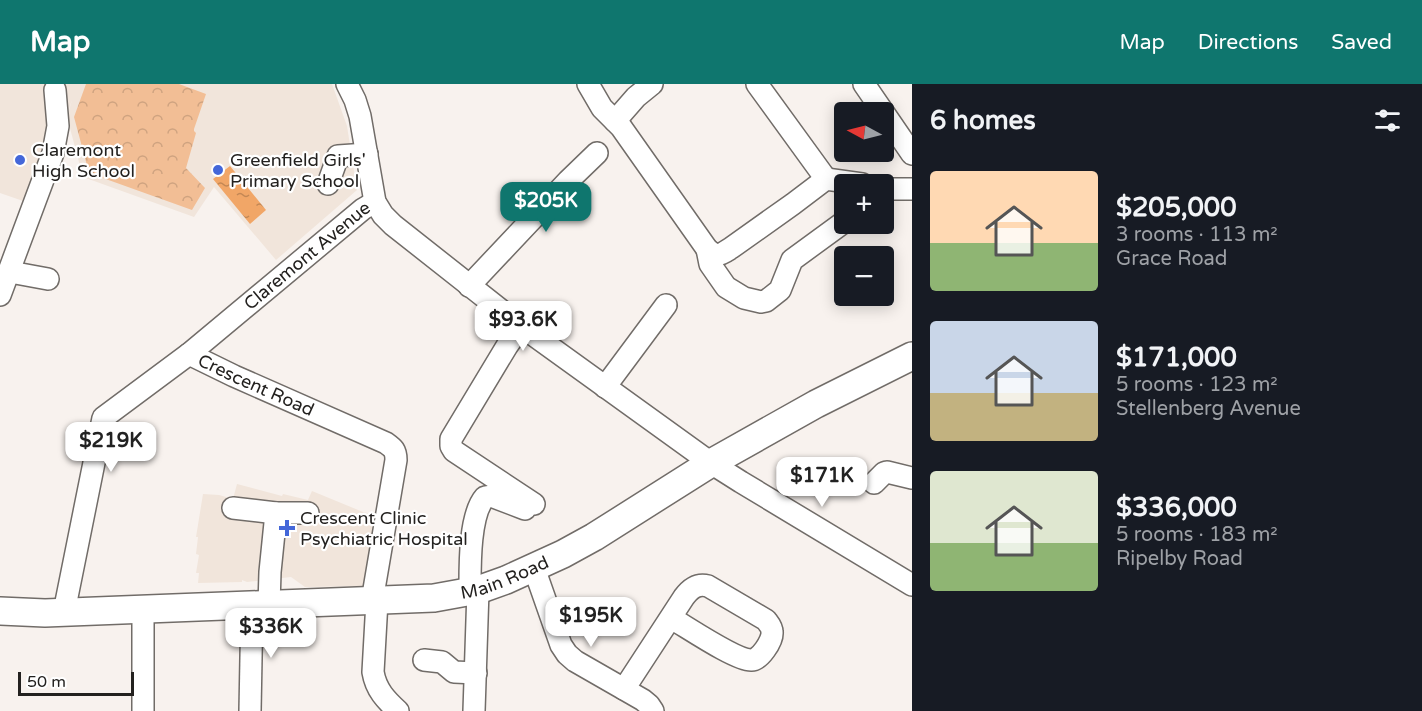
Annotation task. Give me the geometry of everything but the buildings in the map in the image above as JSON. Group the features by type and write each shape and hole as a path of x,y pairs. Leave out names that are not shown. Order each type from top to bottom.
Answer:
{"main road":[{"name":"Main Road","path":"0,611 54,613 375,601 434,598 474,591 534,568 594,537 711,463 816,404 912,356"},
{"name":"Main Road","path":"0,620 54,613"}],"street":[{"path":"347,84 360,116 375,201"},
{"path":"588,84 602,108 621,127 712,254 722,254 826,179 834,180"},
{"path":"615,121 636,97 652,84"},
{"path":"757,84 826,179"},
{"path":"864,84 912,154"},
{"path":"0,296 53,153 58,126 56,90"},
{"path":"469,286 597,153"},
{"path":"328,184 338,156 367,154"},
{"path":"894,189 912,189"},
{"name":"Claremont Avenue","path":"189,354 375,201 383,215 393,225 469,286 711,463 912,585"},
{"path":"707,249 710,264 726,287 744,298 761,302 766,301 780,290 792,260 834,229"},
{"path":"10,272 48,279"},
{"path":"605,387 666,305"},
{"path":"474,711 476,673 474,591 470,559 477,511 480,502 485,497 491,496 534,509 454,451 451,439 521,326"},
{"name":"Crescent Road","path":"54,613 103,418 189,354 394,448 396,459 375,601"},
{"path":"874,483 888,472 912,478"},
{"path":"233,508 276,513 308,513"},
{"path":"250,711 261,605 270,572 276,513"},
{"path":"534,568 561,645 567,654 575,661 643,700 653,711"},
{"path":"624,689 688,592 692,588 708,586 766,620 771,626 771,638 758,659 748,660 732,654 671,618"},
{"path":"375,601 374,681 382,695 398,711"},
{"path":"143,609 143,711"},
{"path":"424,660 441,662 454,672 476,673"}],"shaded area":[{"name":"Greenfield Girls' Primary School","path":"0,84 332,84 347,126 357,190 276,260 214,187 194,217 83,177 67,117 72,100 63,126 26,202 0,193"},
{"name":"Crescent Clinic Psychiatric Hospital","path":"237,484 282,496 283,494 308,500 312,491 376,515 366,586 305,587 291,577 247,582 242,580 242,582 198,583 199,573 196,573 199,555 196,554 198,537 196,537 203,494 233,499"}],"green space":[{"path":"86,84 179,84 206,94 194,129 196,133 186,168 205,188 192,210 89,173 74,117"}],"water":[{"path":"230,166 266,210 250,224 213,179"}],"place":[{"name":"Claremont High School","path":"20,160"},
{"name":"Greenfield Girls' Primary School","path":"218,170"},
{"name":"Crescent Clinic Psychiatric Hospital","path":"287,528"}]}
